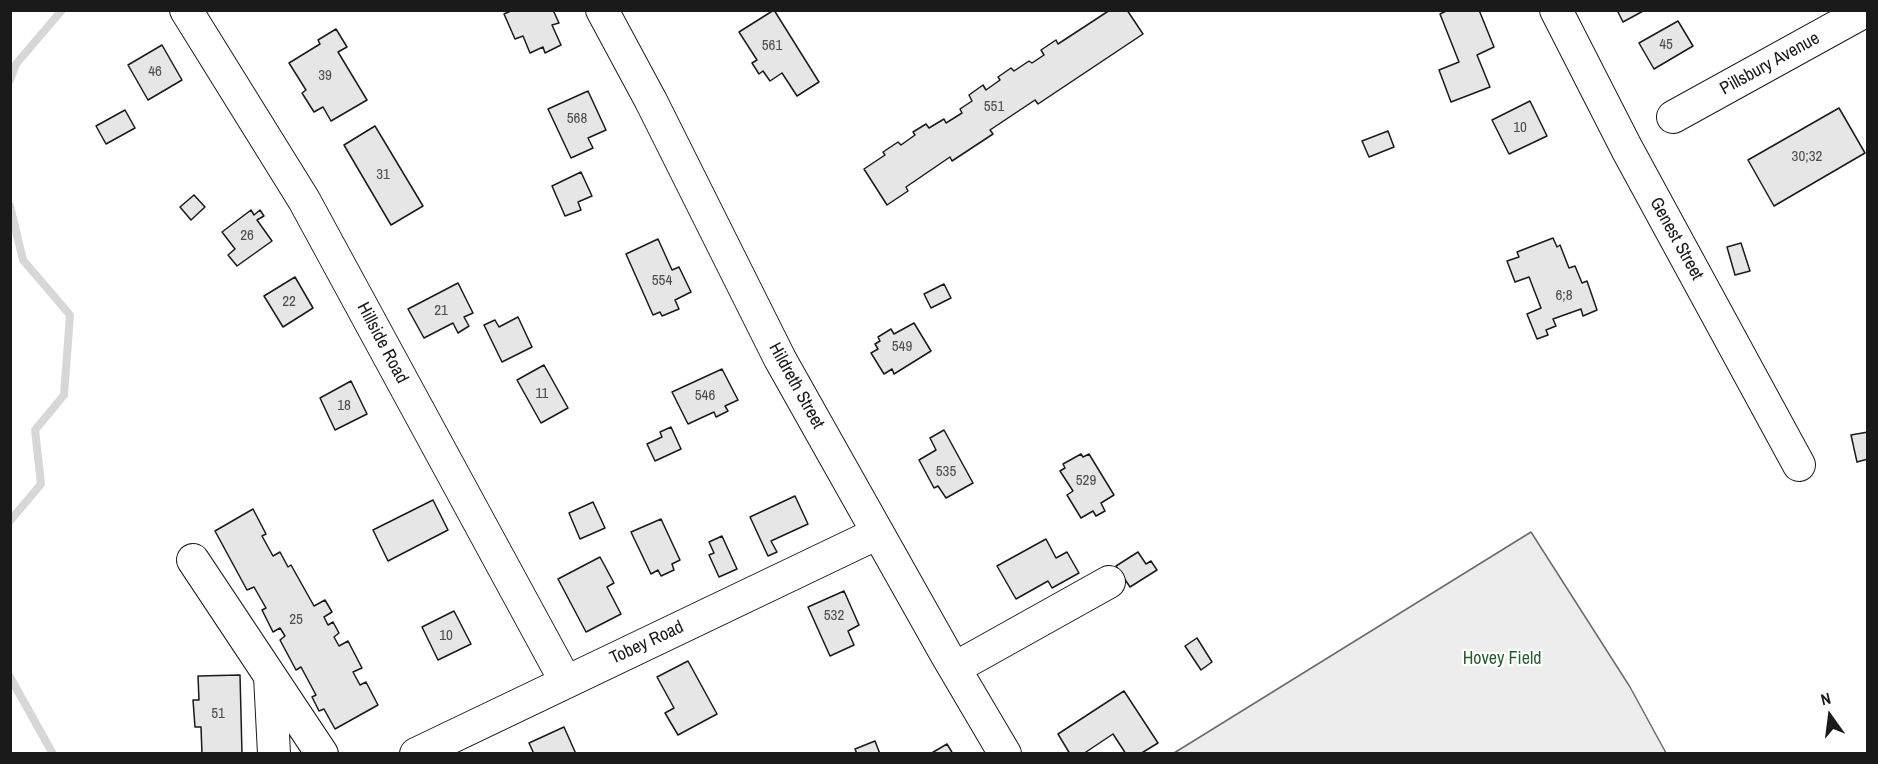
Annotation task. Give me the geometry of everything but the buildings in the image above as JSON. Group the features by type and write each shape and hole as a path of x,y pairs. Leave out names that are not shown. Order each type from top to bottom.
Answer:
{"street":[{"name":"Hillside Road","path":"186,10 304,200 566,682"},
{"name":"Hildreth Street","path":"602,10 651,100 780,359 1005,753"},
{"name":"Genest Street","path":"1556,10 1627,149 1799,465"},
{"name":"Pillsbury Avenue","path":"1673,117 1867,10"},
{"name":"Tobey Road","path":"417,753 878,534"},
{"path":"193,560 322,753"},
{"path":"955,668 1109,582"},
{"path":"270,675 274,753"}],"green space":[{"name":"Hovey Field","path":"1531,532 1630,687 1666,753 1174,753"}],"waterway":[{"path":"10,80 16,64 62,10"},
{"path":"10,206 23,260 70,315 64,395 35,430 41,484 10,521"},
{"path":"10,677 53,754"}]}
